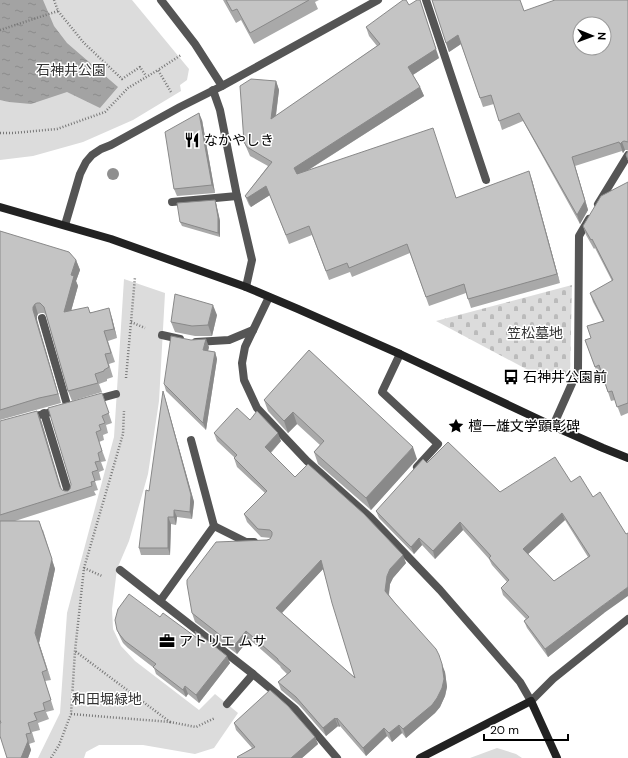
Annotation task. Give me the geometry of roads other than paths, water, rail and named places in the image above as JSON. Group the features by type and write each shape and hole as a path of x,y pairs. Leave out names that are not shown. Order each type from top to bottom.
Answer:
{"street":[{"path":"161,0 195,44 222,86"},
{"path":"65,226 80,174 86,162 92,155 222,86 378,0"},
{"path":"426,0 486,180"},
{"path":"214,90 220,110 237,196 252,260 246,287"},
{"path":"553,426 578,370 579,236 628,155"},
{"path":"172,202 237,196"},
{"path":"0,207 111,239 246,287 400,354 553,426 603,448 628,457"},
{"path":"269,297 245,347 242,363 244,380 258,408 308,461 374,515 520,682 531,701 557,758"},
{"path":"22,420 44,413 72,407 42,318"},
{"path":"162,335 195,342 229,340 253,330"},
{"path":"400,354 382,392 438,444 412,472"},
{"path":"89,402 116,394"},
{"path":"44,413 69,495"},
{"path":"191,440 214,526 246,542 262,543"},
{"path":"160,601 214,526"},
{"path":"120,570 253,674 295,709 337,758"},
{"path":"420,758 531,701 553,679 628,619"},
{"path":"227,704 253,674"}],"water":[{"path":"0,0 43,0 54,26 67,43 118,87 100,108 67,92 31,104 0,100"}],"place":[{"name":"なかやしき","path":"192,140"},
{"name":"石神井公園前","path":"511,377"},
{"name":"檀一雄文学顕彰碑","path":"456,426"},
{"name":"アトリエ ムサ","path":"167,641"}],"park label":[{"name":"石神井公園","path":"71,70"},
{"name":"笠松墓地","path":"535,333"},
{"name":"和田堀緑地","path":"107,699"}]}
